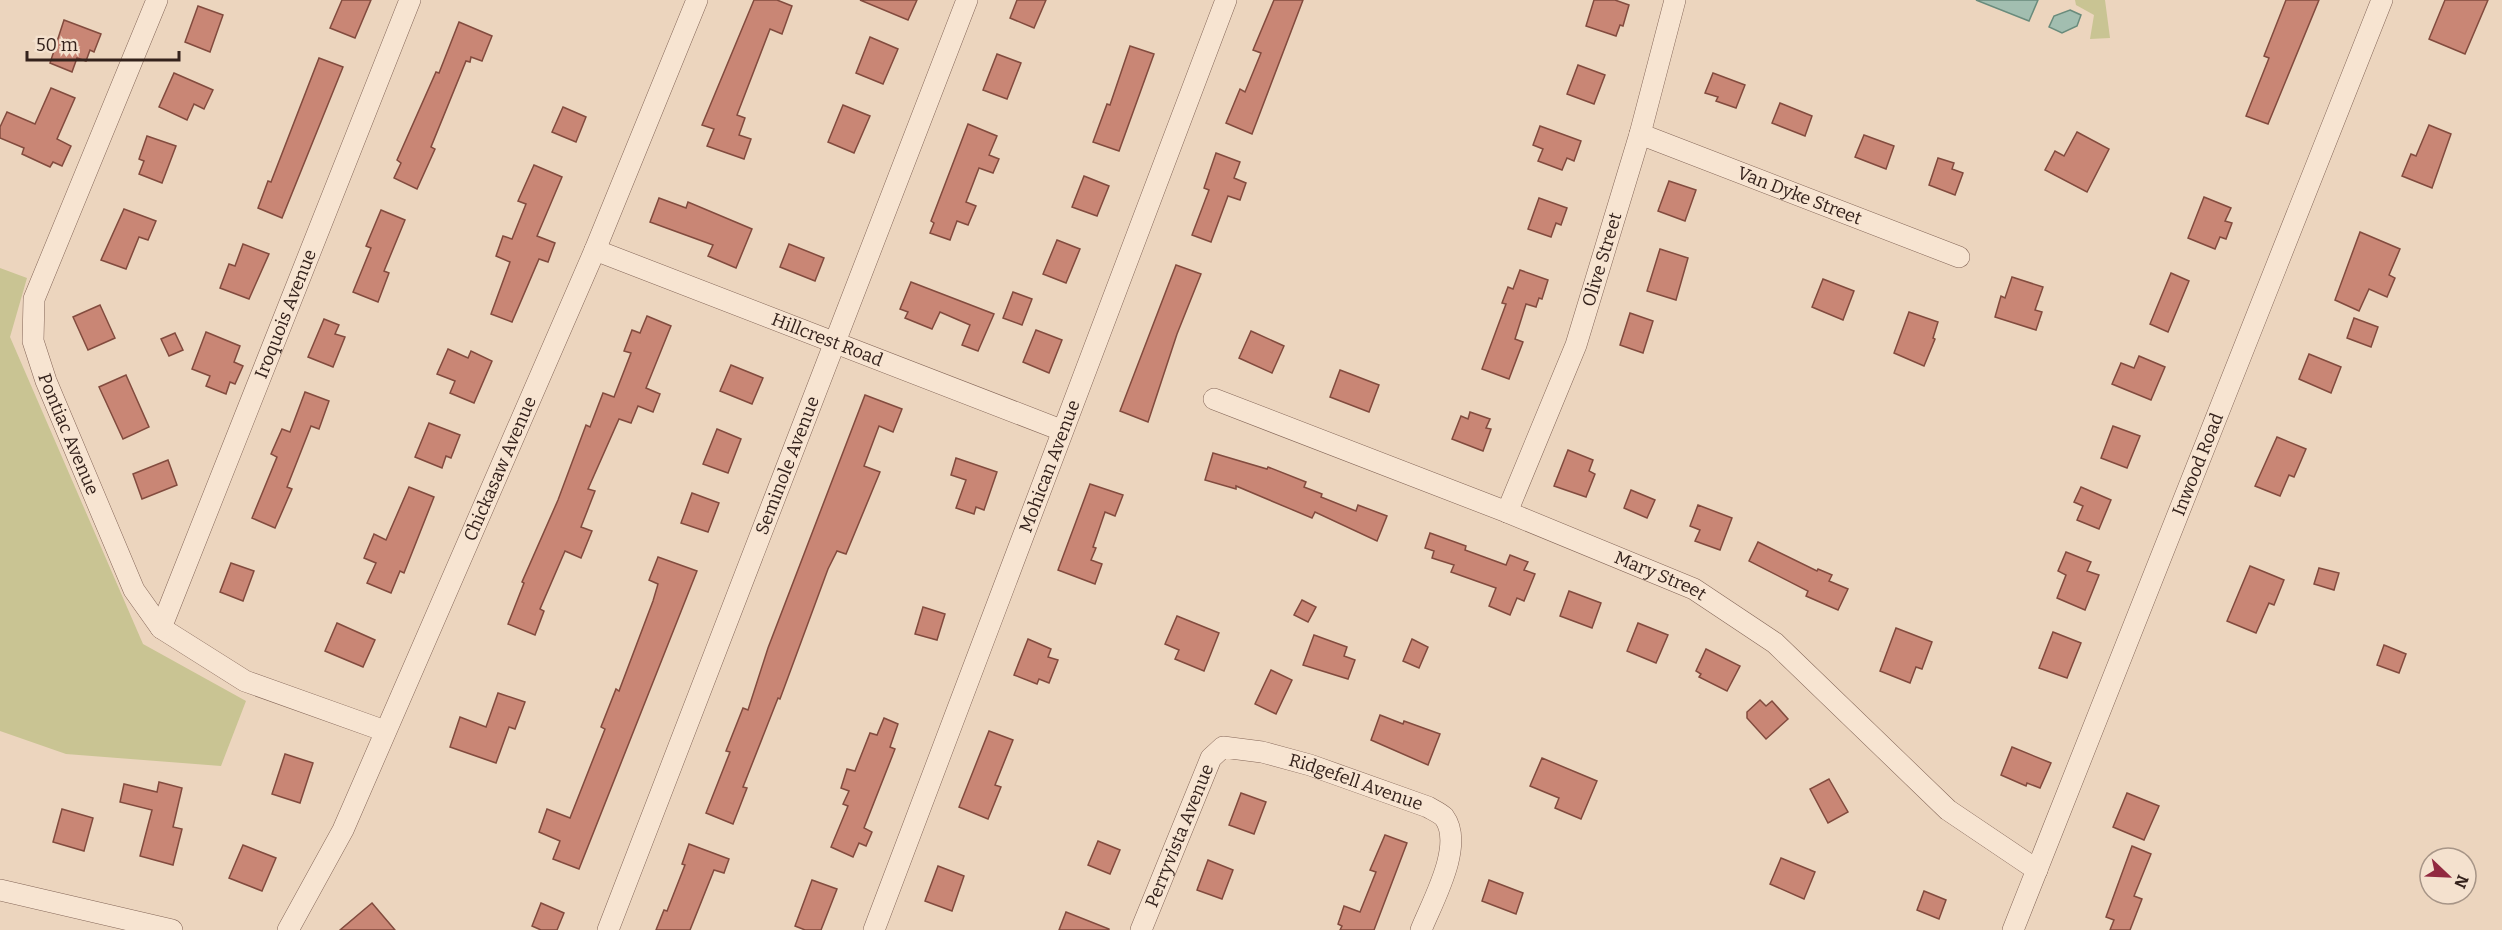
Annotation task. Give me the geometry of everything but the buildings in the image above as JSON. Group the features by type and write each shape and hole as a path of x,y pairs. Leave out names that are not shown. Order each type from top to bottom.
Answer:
{"street":[{"name":"Pontiac Avenue","path":"157,0 34,299 33,341 46,381 134,590 161,628 245,681 386,731"},
{"name":"Iroquois Avenue","path":"161,628 410,0"},
{"name":"Chickasaw Avenue","path":"288,930 343,830 595,250 697,0"},
{"name":"Seminole Avenue","path":"608,930 967,0"},
{"name":"Mohican Avenue","path":"874,930 1017,556 1061,430 1226,0"},
{"name":"Olive Street","path":"1507,512 1576,345 1640,134 1675,0"},
{"name":"Inwood Road","path":"2013,930 2382,0"},
{"name":"Van Dyke Street","path":"1640,134 1959,257"},
{"name":"Hillcrest Road","path":"595,250 1061,430"},
{"name":"Mary Street","path":"1214,399 1507,512 1695,589 1774,643 1948,810 2037,870"},
{"name":"Ridgefell Avenue","path":"1223,747 1242,748 1310,765 1428,807 1443,817 1452,842 1449,858 1421,930"},
{"name":"Perryvista Avenue","path":"1141,930 1211,758 1223,747"},
{"path":"0,890 172,930"}],"shaded area":[{"path":"1976,0 2038,0 2029,21"},
{"path":"2075,0 2105,0 2110,38 2090,39 2094,15 2076,5"},
{"path":"2070,10 2081,15 2077,26 2062,33 2049,27 2054,16"},
{"path":"0,268 27,278 10,337 143,644 246,701 221,766 66,754 0,731"}]}
